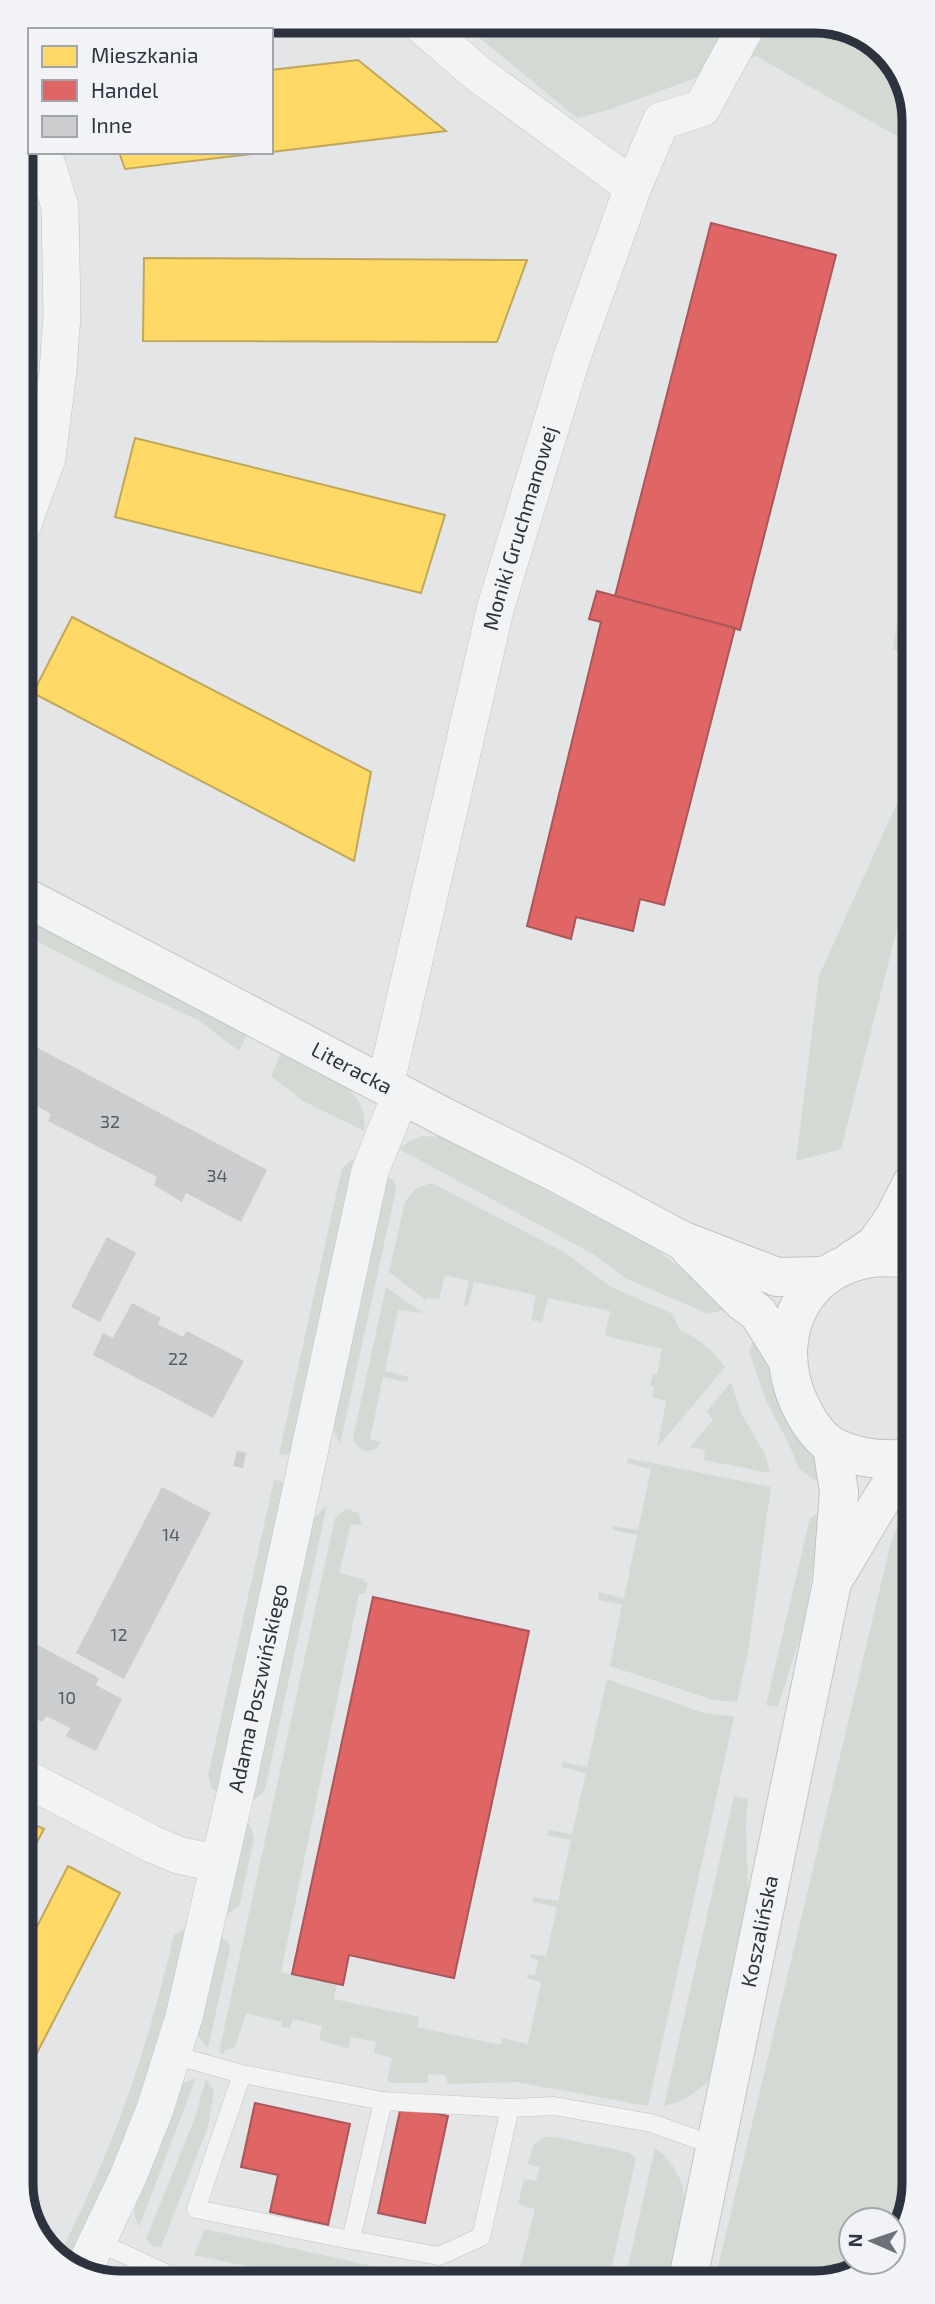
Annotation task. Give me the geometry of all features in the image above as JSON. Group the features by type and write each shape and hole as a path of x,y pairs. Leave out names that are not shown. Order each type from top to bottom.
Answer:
{"street":[{"path":"431,33 477,73 633,187"},
{"name":"Moniki Gruchmanowej","path":"393,1090 496,606 572,356 633,187 661,121 702,108 743,33"},
{"path":"33,496 47,458 62,315 60,207 44,154"},
{"name":"Literacka","path":"33,901 681,1240 777,1277 838,1269 888,1255 902,1258"},
{"name":"Adama Poszwińskiego","path":"90,2257 128,2177 155,2109 173,2055 193,1979 370,1171 393,1090"},
{"path":"902,1202 875,1245 838,1269 803,1300 790,1325 786,1358 793,1393 808,1422 832,1446 870,1459 902,1458"},
{"name":"Literacka","path":"681,1240 742,1301 758,1313 786,1358"},
{"name":"Koszalińska","path":"690,2271 832,1583 839,1492 832,1446"},
{"name":"Koszalińska","path":"832,1583 882,1498 902,1471"},
{"path":"33,1782 152,1844 178,1855 219,1864"}],"lane":[{"path":"173,2055 242,2074 383,2101 510,2108 554,2106 651,2123 716,2146"},
{"path":"242,2074 196,2209 439,2256 481,2237 510,2108"},
{"path":"351,2239 383,2101"},
{"path":"90,2257 154,2271"}],"shaded area":[{"path":"474,33 832,35 868,51 887,72 900,103 902,139 756,56 608,110 577,118"},
{"path":"902,593 902,653 893,649"},
{"path":"902,792 902,909 841,1149 796,1161 819,976"},
{"path":"33,922 248,1033 239,1051 198,1020 33,939"},
{"path":"282,1051 338,1080 350,1090 359,1101 364,1115 364,1131 303,1101 271,1076"},
{"path":"422,1136 439,1137 456,1143 654,1248 724,1301 721,1311 708,1314 625,1278 593,1254 399,1149"},
{"path":"351,1160 357,1160 292,1451 285,1455 279,1454 342,1168"},
{"path":"386,1176 394,1181 396,1190 340,1444 333,1430 332,1420"},
{"path":"434,1184 562,1251 613,1288 673,1314 679,1329 715,1355 725,1367 657,1448 666,1401 652,1397 654,1387 650,1386 653,1373 657,1374 662,1349 605,1336 610,1311 548,1298 542,1323 531,1320 536,1295 474,1282 468,1306 464,1305 469,1281 445,1275 439,1299 427,1297 426,1300 389,1272 405,1202 415,1189"},
{"path":"386,1287 423,1313 398,1310 385,1371 409,1377 407,1382 383,1377 370,1439 381,1442 376,1449 368,1451 359,1448 353,1438"},
{"path":"757,1331 825,1482 814,1480 799,1469 767,1403 749,1352"},
{"path":"731,1382 741,1413 766,1456 770,1473 704,1460 705,1450 690,1447 713,1420 707,1411"},
{"path":"628,1458 771,1487 748,1652 737,1702 713,1700 610,1666 622,1605 598,1600 599,1592 624,1598 637,1535 613,1530 613,1526 638,1530 651,1469 627,1463"},
{"path":"274,1480 282,1481 286,1488 219,1793 212,1789 208,1776"},
{"path":"327,1505 265,1789 258,1797 248,1800 311,1522"},
{"path":"346,1509 359,1513 362,1525 351,1524 339,1573 364,1579 364,1582 368,1583 365,1594 359,1594 281,1972 337,1984 334,1999 419,2017 417,2027 501,2045 502,2038 528,2044 541,1982 527,1978 527,1974 535,1975 538,1960 531,1958 531,1954 546,1956 557,1907 533,1902 533,1897 558,1901 571,1840 547,1835 548,1830 572,1834 586,1773 561,1767 563,1762 587,1767 607,1679 701,1712 734,1717 648,2106 516,2082 448,2084 445,2075 429,2074 427,2083 390,2083 387,2079 392,2058 374,2053 376,2042 351,2037 348,2048 319,2040 322,2026 293,2019 290,2028 281,2027 282,2022 246,2013 236,2045 225,2050 223,2054 219,2052 335,1518"},
{"path":"821,1512 805,1621 778,1707 766,1705 810,1518"},
{"path":"902,1521 902,2184 899,2206 837,2206 837,2268 815,2271 717,2271 891,1542 899,1522"},
{"path":"734,1796 748,1799 748,1895 716,2071 693,2094 664,2106"},
{"path":"244,1820 250,1825 254,1838 240,1904 230,1913 223,1914"},
{"path":"185,1928 189,1929 179,1976 120,2158 73,2257 62,2248 94,2181 126,2101 152,2019 174,1935"},
{"path":"219,1935 228,1942 230,1949 208,2048 198,2036 196,2026"},
{"path":"196,2078 139,2227 134,2203 177,2090 183,2083"},
{"path":"206,2079 214,2091 208,2127 161,2247 153,2246 146,2239 194,2120"},
{"path":"544,2137 555,2137 628,2152 636,2158 611,2271 519,2271 535,2209 518,2204 524,2179 536,2181 540,2167 528,2164 534,2144"},
{"path":"655,2148 670,2162 679,2177 684,2193 683,2226 672,2271 627,2271"},
{"path":"205,2229 395,2271 271,2271 194,2255"},
{"path":"493,2267 514,2271 492,2271"}],"building: Mieszkania":[{"path":"358,60 446,131 273,152 273,70"},
{"path":"120,154 252,154 125,169"},
{"path":"144,258 527,260 497,342 143,341"},
{"path":"135,438 445,515 421,593 115,517"},
{"path":"72,617 371,772 354,861 33,693"},
{"path":"35,1825 44,1829 37,1842 33,1840"},
{"path":"68,1866 120,1893 33,2061 33,1934"}],"building: Handel":[{"path":"711,223 836,255 740,630 615,596"},
{"path":"597,591 735,628 664,905 640,899 633,931 576,917 571,939 527,926 601,622 589,619"},
{"path":"373,1597 529,1631 454,1978 349,1955 343,1985 292,1974"},
{"path":"255,2103 350,2124 328,2225 270,2212 278,2175 241,2167"},
{"path":"401,2106 448,2116 425,2223 378,2213"}],"building: Inne":[{"path":"33,1045 267,1170 241,1222 186,1193 182,1202 154,1185 157,1177 48,1121 51,1114 33,1104"},
{"path":"107,1237 136,1253 100,1322 71,1307"},
{"path":"132,1303 161,1318 158,1324 183,1337 187,1331 244,1361 213,1418 93,1355 103,1333 113,1338"},
{"path":"237,1451 246,1453 243,1468 233,1466"},
{"path":"162,1487 211,1513 124,1679 76,1653"},
{"path":"33,1642 99,1678 96,1685 122,1699 96,1751 66,1736 70,1728 46,1716 42,1722 33,1718"}]}
